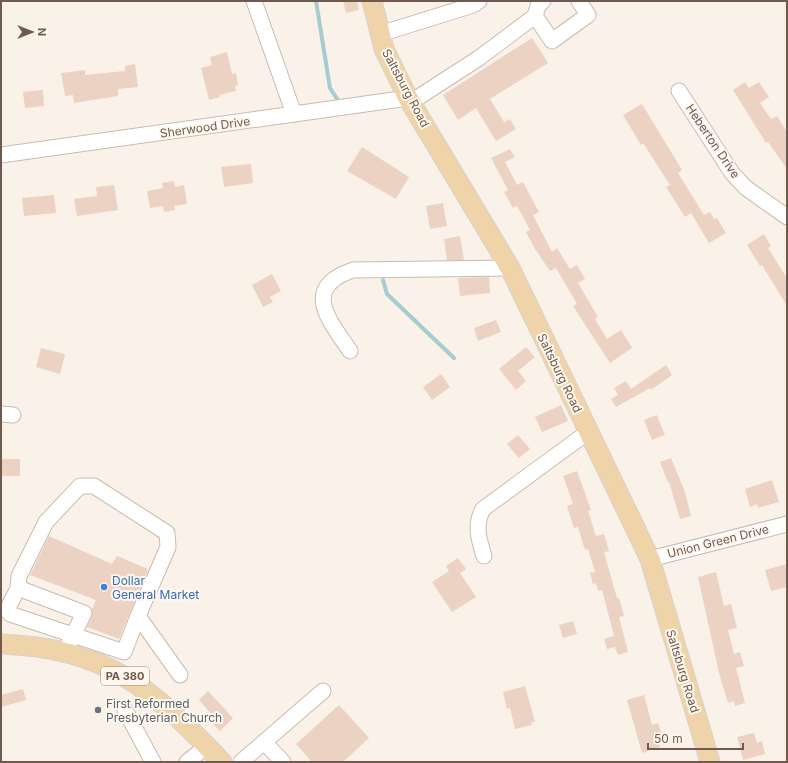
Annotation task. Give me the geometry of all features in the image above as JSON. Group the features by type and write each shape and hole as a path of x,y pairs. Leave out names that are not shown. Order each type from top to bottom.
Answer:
{"main road":[{"name":"Saltsburg Road","path":"372,1 384,49 410,100 510,268 650,559 710,762"},
{"name":"PA 380","path":"1,644 27,645 66,652 104,655 122,674 161,701 222,762"}],"street":[{"path":"254,1 294,114"},
{"path":"380,34 473,5 479,1"},
{"path":"410,100 479,58 535,16 538,6 543,1"},
{"path":"535,16 552,41 588,15 579,1"},
{"name":"Heberton Drive","path":"679,91 732,173 746,188 787,217"},
{"name":"Sherwood Drive","path":"1,155 294,114 410,100"},
{"path":"350,351 326,314 322,301 325,290 338,275 353,270 510,268"},
{"path":"484,556 477,531 479,517 483,509 588,432"},
{"path":"80,486 94,486 167,533 168,547 138,616 124,652 104,655 73,634 10,614 7,610 18,588 19,576 46,522 80,486"},
{"name":"Union Green Drive","path":"650,559 787,524"},
{"path":"18,588 84,613 66,652"},
{"path":"138,616 180,675"},
{"path":"241,762 323,690"},
{"path":"125,710 153,762"},
{"path":"264,742 283,762"},
{"path":"187,762 207,746"}],"building":[{"path":"343,1 357,1 359,10 346,13"},
{"path":"532,38 548,63 490,99 504,122 510,119 516,129 496,141 476,108 458,120 443,95"},
{"path":"227,52 232,74 236,73 238,85 235,86 236,91 219,95 220,97 209,100 201,68 212,65 210,57"},
{"path":"135,64 138,87 118,89 118,96 74,103 73,95 65,96 61,73 85,70 85,75 125,71 125,66"},
{"path":"745,82 749,88 759,82 769,97 760,103 771,119 777,116 787,132 787,169 768,142 766,143 733,90"},
{"path":"43,90 44,106 25,108 23,92"},
{"path":"642,104 682,170 678,173 704,215 710,212 714,219 717,218 726,233 709,243 691,213 685,217 666,187 670,185 643,143 641,145 623,115"},
{"path":"362,147 409,177 396,199 347,171"},
{"path":"510,149 515,157 505,162 517,185 523,182 539,212 533,215 552,252 557,248 570,269 577,265 585,279 578,283 598,317 595,319 607,339 621,330 632,348 610,363 573,306 577,304 556,268 550,271 535,249 526,232 530,230 517,206 513,208 504,192 508,190 491,158"},
{"path":"251,164 253,183 224,187 221,167"},
{"path":"174,181 175,187 184,185 187,204 174,206 175,210 164,212 163,206 150,208 147,191 163,188 162,183"},
{"path":"114,185 118,210 77,216 74,199 97,196 96,187"},
{"path":"54,195 56,213 24,216 22,198"},
{"path":"443,203 447,226 430,229 426,206"},
{"path":"764,234 771,246 768,248 787,278 787,306 762,265 760,266 747,245"},
{"path":"460,236 464,260 447,260 444,239"},
{"path":"272,274 281,291 270,297 273,302 263,307 252,285"},
{"path":"489,277 490,293 460,296 458,278"},
{"path":"496,320 501,332 478,341 474,328"},
{"path":"526,347 535,357 518,371 526,381 516,390 499,369"},
{"path":"41,348 65,354 60,374 36,367"},
{"path":"666,365 672,375 651,390 650,388 616,407 611,399 618,395 614,388 626,381 631,389"},
{"path":"441,374 450,387 432,400 423,387"},
{"path":"561,405 568,421 542,432 535,417"},
{"path":"657,415 665,435 652,440 644,420"},
{"path":"518,435 530,449 519,458 507,444"},
{"path":"671,458 685,492 691,516 680,519 669,482 668,483 660,462"},
{"path":"1,459 20,459 20,476 1,476"},
{"path":"577,471 591,510 588,511 596,536 604,534 609,551 604,552 617,598 619,598 624,616 619,617 628,652 618,655 615,647 607,649 604,639 614,636 602,590 598,591 596,583 593,584 590,573 595,572 588,549 585,550 578,527 574,528 567,506 573,504 563,476"},
{"path":"772,480 779,502 758,508 757,504 750,507 745,489"},
{"name":"Dollar General Market","path":"49,536 112,564 117,556 148,569 119,639 87,627 92,617 92,609 96,600 30,575"},
{"path":"458,558 466,569 460,573 476,597 452,612 432,582 449,571 446,566"},
{"path":"787,564 787,587 771,591 765,570"},
{"path":"716,572 724,606 731,604 737,628 728,630 734,654 740,652 744,666 736,668 745,703 735,706 734,701 728,703 719,673 698,577"},
{"path":"573,621 577,634 563,638 559,625"},
{"path":"525,686 535,722 531,722 532,725 515,729 510,708 507,709 503,692"},
{"path":"23,689 26,700 1,707 1,695"},
{"path":"208,691 233,718 220,731 210,721 214,717 199,700"},
{"path":"644,695 652,725 658,723 663,738 658,740 660,747 642,753 627,700"},
{"path":"339,705 369,738 343,762 312,762 296,744"},
{"path":"754,733 757,743 762,741 765,754 743,760 737,737"}],"waterway":[{"path":"316,1 330,88 339,102"},
{"path":"383,280 387,294 454,358"}],"place":[{"name":"Dollar General Market","path":"104,587"},
{"name":"First Reformed Presbyterian Church","path":"98,710"}]}
